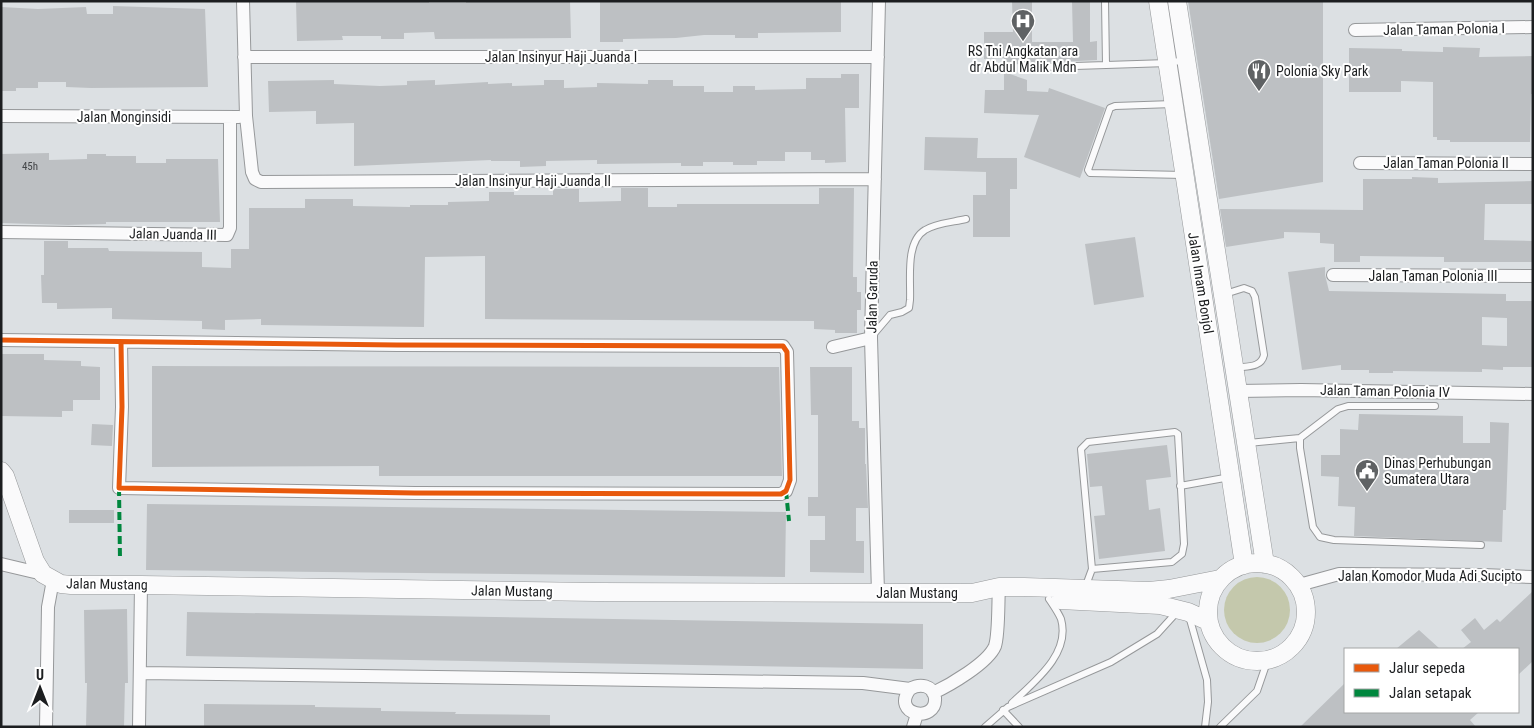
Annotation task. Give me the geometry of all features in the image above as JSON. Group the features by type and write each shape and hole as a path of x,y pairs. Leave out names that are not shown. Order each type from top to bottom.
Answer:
{"main road":[{"name":"Jalan Imam Bonjol","path":"1158,1 1232,476 1244,565"},
{"name":"Jalan Imam Bonjol","path":"1177,1 1265,564"},
{"path":"1192,220 1211,217"},
{"path":"1206,317 1226,314"},
{"path":"1,471 5,476 35,561 48,577"},
{"path":"1265,564 1284,571 1299,585 1306,606 1304,628 1299,638 1292,647 1275,659 1267,662 1248,661 1235,656 1219,643 1208,621 1210,596 1220,579 1235,568 1244,565 1265,564"},
{"name":"Jalan Mustang","path":"48,577 61,584 71,585 596,592 878,593 999,593 1084,589 1149,591 1220,579"},
{"name":"Jalan Mustang","path":"999,593 1049,599 1160,605 1184,611 1208,621"}],"street":[{"name":"Jalan Insinyur Haji Juanda II","path":"243,1 246,116 252,172 255,179 261,182 875,179"},
{"name":"Jalan Garuda","path":"878,593 871,338 879,1"},
{"name":"Jalan Taman Polonia I","path":"1355,30 1533,28"},
{"name":"Jalan Insinyur Haji Juanda I","path":"244,57 878,57"},
{"name":"Jalan Monginsidi","path":"1,116 230,118 246,116"},
{"name":"Jalan Juanda III","path":"1,232 227,235 230,228 230,118"},
{"name":"Jalan Taman Polonia II","path":"1360,163 1533,164"},
{"name":"Jalan Taman Polonia III","path":"1333,275 1533,276"},
{"path":"833,346 871,338"},
{"path":"1,340 397,345 783,346 787,352 790,480 786,491 781,494 425,493 119,488 122,407 121,342"},
{"name":"Jalan Taman Polonia IV","path":"1238,391 1302,390 1533,394"},
{"path":"1,564 48,577 46,727"},
{"name":"Jalan Komodor Muda Adi Sucipto","path":"1299,585 1338,574 1473,574 1533,577"},
{"path":"139,727 141,585"},
{"path":"933,693 946,687 982,662 995,646 999,593"},
{"path":"141,673 864,683 910,689"},
{"path":"922,685 933,693 935,699 934,706 915,721 905,700 906,694 910,689 922,685"}],"lane":[{"path":"1105,1 1106,65"},
{"path":"1044,67 1186,60"},
{"path":"1185,175 1090,174 1088,170 1110,108 1115,106 1193,103"},
{"path":"871,338 890,315 902,312 908,308 910,300 911,251 918,236 925,230 966,219"},
{"path":"1223,294 1244,288 1250,289 1255,297 1264,355 1258,365 1234,368"},
{"path":"1246,443 1300,438 1338,409 1348,406 1435,406"},
{"path":"1084,589 1092,569 1081,449 1088,442 1175,432 1178,434 1184,544 1182,554 1172,562 1092,569"},
{"path":"1300,438 1313,527 1320,537 1334,540 1481,545"},
{"path":"1180,486 1232,476"},
{"path":"985,727 1036,680 1059,648 1062,628 1060,618 1049,599"},
{"path":"1006,709 1111,662 1157,634 1184,611 1207,680 1208,702 1205,727"},
{"path":"1220,727 1257,691 1267,662"},
{"path":"1006,709 1020,727"}],"green space":[{"path":"1257,577 1269,580 1280,587 1287,598 1290,610 1287,622 1280,633 1269,640 1257,643 1245,640 1234,633 1227,622 1224,610 1227,598 1234,587 1245,580"}],"building":[{"path":"296,1 429,1 429,3 466,3 466,1 570,1 571,38 435,39 434,32 404,33 404,39 381,39 381,36 342,36 343,40 297,41"},
{"path":"600,1 841,1 841,32 758,33 758,38 735,38 735,35 704,35 676,38 623,39 623,42 600,42"},
{"name":"RS Tni Angkatan ara dr Abdul Malik Mdn","path":"1012,1 1032,1 1032,42 1073,42 1072,1 1090,1 1090,42 1097,41 1097,60 1004,65 1004,58 984,59 984,32 1013,32"},
{"name":"Polonia Sky Park","path":"1188,1 1323,1 1323,182 1219,199"},
{"path":"113,6 205,9 208,87 91,88 66,87 66,82 38,82 38,88 16,88 16,91 1,91 1,7 38,9 86,7 87,14 113,14"},
{"path":"1443,47 1480,48 1479,57 1533,56 1530,142 1450,142 1450,140 1437,140 1437,137 1433,137 1433,82 1401,81 1401,92 1349,92 1349,48 1443,52"},
{"path":"1004,72 1027,80 1027,91 1048,92 1049,88 1105,108 1080,178 1024,157 1039,115 984,113 985,90 1004,90"},
{"path":"841,74 859,74 859,108 845,108 846,162 825,163 825,160 811,160 811,152 785,152 785,161 757,161 757,165 733,165 733,162 703,162 703,166 681,166 681,163 597,164 597,160 546,161 546,166 520,167 520,161 491,160 354,166 354,123 316,124 316,111 269,112 268,81 334,80 334,84 380,86 407,85 407,81 435,80 435,85 488,82 488,84 512,83 512,86 544,85 544,80 564,80 564,88 597,87 597,83 648,84 648,80 673,80 673,86 704,86 704,92 733,92 733,86 755,86 755,90 806,89 806,78 841,78"},
{"path":"925,137 978,138 977,158 1017,158 1017,189 1010,189 1010,237 973,237 973,195 986,195 986,172 924,170"},
{"path":"49,153 49,160 87,159 87,154 136,156 136,163 166,163 166,159 218,159 220,222 106,222 106,224 68,225 1,223 1,154"},
{"path":"1412,177 1438,178 1438,183 1533,181 1533,204 1485,204 1484,240 1533,241 1533,262 1444,262 1444,257 1360,256 1360,262 1334,262 1334,244 1320,243 1320,233 1284,232 1284,238 1226,247 1220,209 1363,210 1363,179 1412,179"},
{"path":"621,188 648,188 648,207 677,207 677,204 819,204 819,188 854,188 853,277 857,277 857,292 861,292 861,310 857,310 857,333 835,333 835,330 814,329 814,321 485,319 485,256 425,257 424,327 261,325 261,319 225,320 225,330 202,329 202,321 112,319 112,308 57,309 57,303 42,303 41,275 44,275 44,241 68,241 68,248 108,248 109,251 202,252 202,267 231,268 231,249 249,249 249,208 305,208 305,199 353,199 353,206 410,207 410,205 448,205 448,202 489,201 489,192 514,192 514,195 553,195 553,189 579,189 579,202 621,201"},
{"path":"1135,237 1144,297 1094,305 1085,244"},
{"path":"1325,267 1329,291 1506,294 1506,301 1533,301 1533,367 1503,367 1503,370 1482,369 1482,372 1393,371 1393,373 1369,373 1369,370 1341,370 1341,365 1302,370 1288,272","holes":["1482,317 1507,318 1507,346 1482,345"]},
{"path":"1,354 44,354 44,360 81,361 81,366 100,367 100,400 73,400 73,411 62,411 62,417 1,416"},
{"path":"152,366 779,367 782,476 379,476 379,466 152,467"},
{"path":"810,367 852,367 852,421 859,421 859,428 865,428 868,508 856,508 856,541 864,541 864,573 810,572 810,540 825,540 825,516 808,516 808,497 818,497 818,415 811,415"},
{"path":"1359,414 1463,416 1463,443 1490,443 1490,422 1509,423 1506,510 1503,510 1502,542 1354,536 1355,507 1338,506 1339,477 1321,476 1321,455 1340,455 1340,429 1358,430"},
{"path":"92,424 113,425 112,446 91,445"},
{"path":"1167,445 1171,477 1146,480 1149,510 1160,508 1165,551 1099,559 1094,516 1105,515 1102,486 1090,487 1087,454"},
{"path":"147,504 786,512 785,577 146,570"},
{"path":"69,510 114,510 114,523 69,523"},
{"path":"1533,591 1533,661 1519,674 1519,648 1463,648 1471,642 1461,630 1475,618 1484,630 1497,619 1500,622"},
{"path":"127,609 128,683 125,683 124,727 86,727 87,683 85,683 84,610"},
{"path":"187,612 923,624 923,669 186,656"},
{"path":"1419,630 1439,648 1397,648"},
{"path":"1344,684 1344,713 1478,713 1470,720 1476,727 1300,727"},
{"path":"204,704 315,705 315,707 381,708 381,711 550,715 550,727 204,727"}],"marked path":[{"path":"119,488 120,560"},
{"path":"786,491 789,521"}],"cycle path":[{"path":"1,340 397,345 783,346 787,352 790,480 786,491 781,494 415,493 119,488 122,407 121,342"}],"place":[{"name":"RS Tni Angkatan ara dr Abdul Malik Mdn","path":"1023,42"},
{"name":"Polonia Sky Park","path":"1259,92"},
{"name":"Dinas Perhubungan Sumatera Utara","path":"1367,492"}]}
